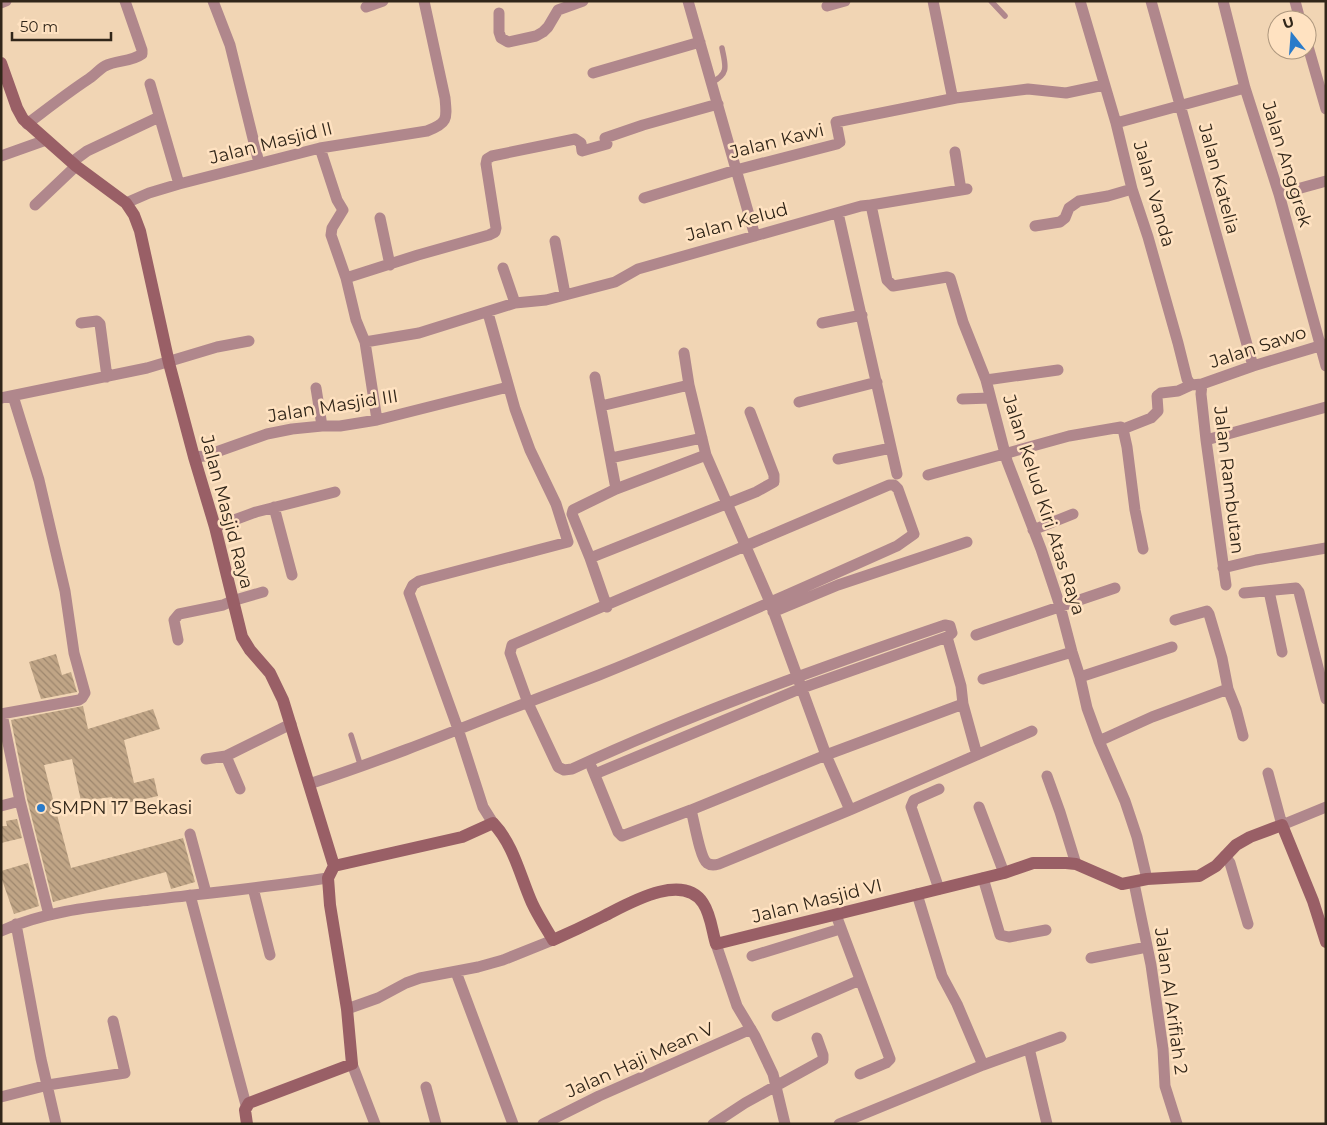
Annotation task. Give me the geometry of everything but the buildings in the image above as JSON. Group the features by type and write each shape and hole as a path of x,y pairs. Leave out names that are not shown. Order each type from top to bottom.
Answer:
{"street":[{"path":"1,3 6,1"},
{"path":"27,124 107,65 138,58 142,54 125,1"},
{"path":"213,1 230,45 259,163"},
{"path":"366,7 383,1"},
{"name":"Jalan Masjid II","path":"126,202 179,184 320,148 427,131 442,125 446,113 445,98 424,1"},
{"path":"499,13 499,32 501,38 508,42 543,32 558,10 583,1"},
{"path":"688,1 755,236"},
{"path":"827,6 845,1"},
{"name":"Jalan Vanda","path":"1080,1 1187,380 1196,384"},
{"name":"Jalan Katelia","path":"1151,1 1253,366"},
{"name":"Jalan Anggrek","path":"1223,1 1245,88 1279,194 1323,345 1326,366"},
{"path":"936,2 952,95 956,98 1028,89 1066,93 1104,85"},
{"path":"594,73 700,42"},
{"path":"1312,60 1326,109"},
{"name":"Jalan Masjid Raya","path":"1,63 16,108 27,124 74,164 126,202 134,216 140,231 169,363 215,527 242,637 270,673 283,700 334,866"},
{"path":"150,84 179,184"},
{"path":"1116,123 1245,88"},
{"name":"Jalan Kawi","path":"644,198 736,170 837,144 840,142 836,122 956,98"},
{"path":"346,278 495,232 486,164 487,159 492,156 575,138 581,143 582,151 607,144 605,138 718,104"},
{"path":"34,205 87,151 159,117"},
{"path":"1,156 46,140"},
{"path":"320,148 337,200 343,210 331,232 346,278 356,320 365,342 377,420"},
{"name":"Jalan Kelud","path":"565,294 615,282 638,268 861,206 964,189 955,152"},
{"path":"1279,194 1326,181"},
{"path":"1035,226 1060,222 1065,218 1069,208 1079,201 1132,190"},
{"name":"Jalan Kelud Kiri Atas Raya","path":"871,205 889,284 893,286 950,278 963,322 986,380 1005,453 1060,606 1087,708 1125,801 1137,837 1147,879"},
{"path":"838,213 897,474"},
{"path":"380,218 390,265"},
{"path":"365,342 419,333 516,303 546,300 565,294 555,241"},
{"path":"504,268 516,303"},
{"path":"488,313 508,387 530,450 556,504 568,542 419,581 410,589 409,593 458,730 483,807 492,823 502,833 533,904 553,940"},
{"path":"822,323 862,315"},
{"path":"81,323 97,321 100,324 107,377"},
{"path":"1,398 169,363 217,347 249,340"},
{"name":"Jalan Sawo","path":"1124,429 1146,421 1158,411 1157,396 1161,393 1178,390 1323,345"},
{"path":"684,352 689,385 706,455 771,607 826,755 850,810"},
{"path":"986,380 1058,370"},
{"path":"595,377 616,489"},
{"path":"799,402 877,382"},
{"name":"Jalan Rambutan","path":"1196,384 1201,394 1224,578 1256,560 1326,548"},
{"path":"601,406 689,385"},
{"name":"Jalan Masjid III","path":"194,457 206,456 267,434 292,428 340,426 377,420 508,387"},
{"path":"316,388 322,426"},
{"path":"13,396 39,480 65,591 74,653 85,693 79,700 2,714 20,802 49,915"},
{"path":"962,399 990,398"},
{"path":"1206,440 1326,407"},
{"path":"590,558 761,489 774,482 750,412"},
{"path":"928,476 1069,436 1118,426 1124,429 1135,510 1143,549"},
{"path":"611,458 702,438"},
{"path":"838,459 891,448"},
{"path":"606,607 590,558 572,514 573,510 616,489 706,455"},
{"path":"594,774 802,688 947,638 952,633 950,626 947,624 797,676 700,714 572,769 564,770 558,767 528,703 510,653 512,646 889,485 894,485 898,489 913,530 914,534 911,538 771,607"},
{"path":"215,527 274,507 335,492"},
{"path":"274,507 292,575"},
{"path":"1033,530 1073,514"},
{"path":"309,784 361,767 458,730 771,607 967,542"},
{"path":"976,634 1115,588"},
{"path":"1244,592 1296,588 1299,592 1326,699"},
{"path":"1269,590 1282,652"},
{"path":"178,640 174,620 179,614 222,605 263,592"},
{"path":"1175,620 1207,611 1210,614 1228,689 1244,736"},
{"path":"947,638 961,686 963,704 977,755"},
{"path":"1080,677 1172,647"},
{"path":"983,679 1072,652"},
{"path":"1099,741 1152,717 1228,689"},
{"path":"589,761 618,832 622,836 826,755 963,704"},
{"path":"206,758 226,756 291,724"},
{"path":"691,810 705,861 714,865 850,810 1032,731"},
{"path":"226,756 240,789"},
{"path":"1268,773 1282,825 1314,901 1326,942"},
{"path":"1047,776 1076,864"},
{"path":"939,789 914,800 911,807 939,889"},
{"path":"1,806 20,802"},
{"path":"979,807 1004,873"},
{"name":"Jalan Masjid VI","path":"716,944 1004,873 1033,863 1076,864 1122,884 1147,879 1199,876 1216,866 1236,845 1250,837 1326,807"},
{"path":"375,1124 352,1064 347,1009 330,905 328,878 334,866 462,837 492,823"},
{"path":"190,834 206,893"},
{"path":"1225,856 1230,863 1248,924"},
{"path":"1,931 16,924 49,915 120,904 328,878"},
{"path":"983,878 1000,935 1009,937 1046,930"},
{"name":"Jalan Al Arifiah 2","path":"1134,883 1147,947 1163,1049 1165,1086 1177,1124"},
{"path":"253,888 270,955"},
{"path":"347,1009 378,998 406,983 420,978 456,972 503,960 553,940 625,904 653,893 681,890 692,894 703,902 737,1006 766,1058 776,1087 785,1124"},
{"path":"917,894 942,976 957,1004 983,1064"},
{"path":"190,895 246,1105 247,1124"},
{"path":"836,915 890,1059 886,1063 860,1074"},
{"path":"16,924 56,1124"},
{"path":"752,956 840,929"},
{"path":"1091,958 1147,947"},
{"path":"456,972 513,1124"},
{"path":"778,1016 860,980"},
{"path":"1,1097 48,1085 125,1073 113,1021"},
{"name":"Jalan Haji Mean V","path":"543,1124 555,1121 599,1096 751,1029"},
{"path":"839,1124 983,1064 1062,1037"},
{"path":"713,1124 745,1103 823,1060 817,1038"},
{"path":"1029,1048 1047,1124"},
{"path":"246,1105 249,1102 352,1064"},
{"path":"426,1087 436,1124"}],"lane":[{"path":"991,1 1005,16"},
{"path":"712,82 723,75 726,70 722,48"},
{"path":"351,735 361,767"}],"place":[{"name":"SMPN 17 Bekasi","path":"41,808"}]}
